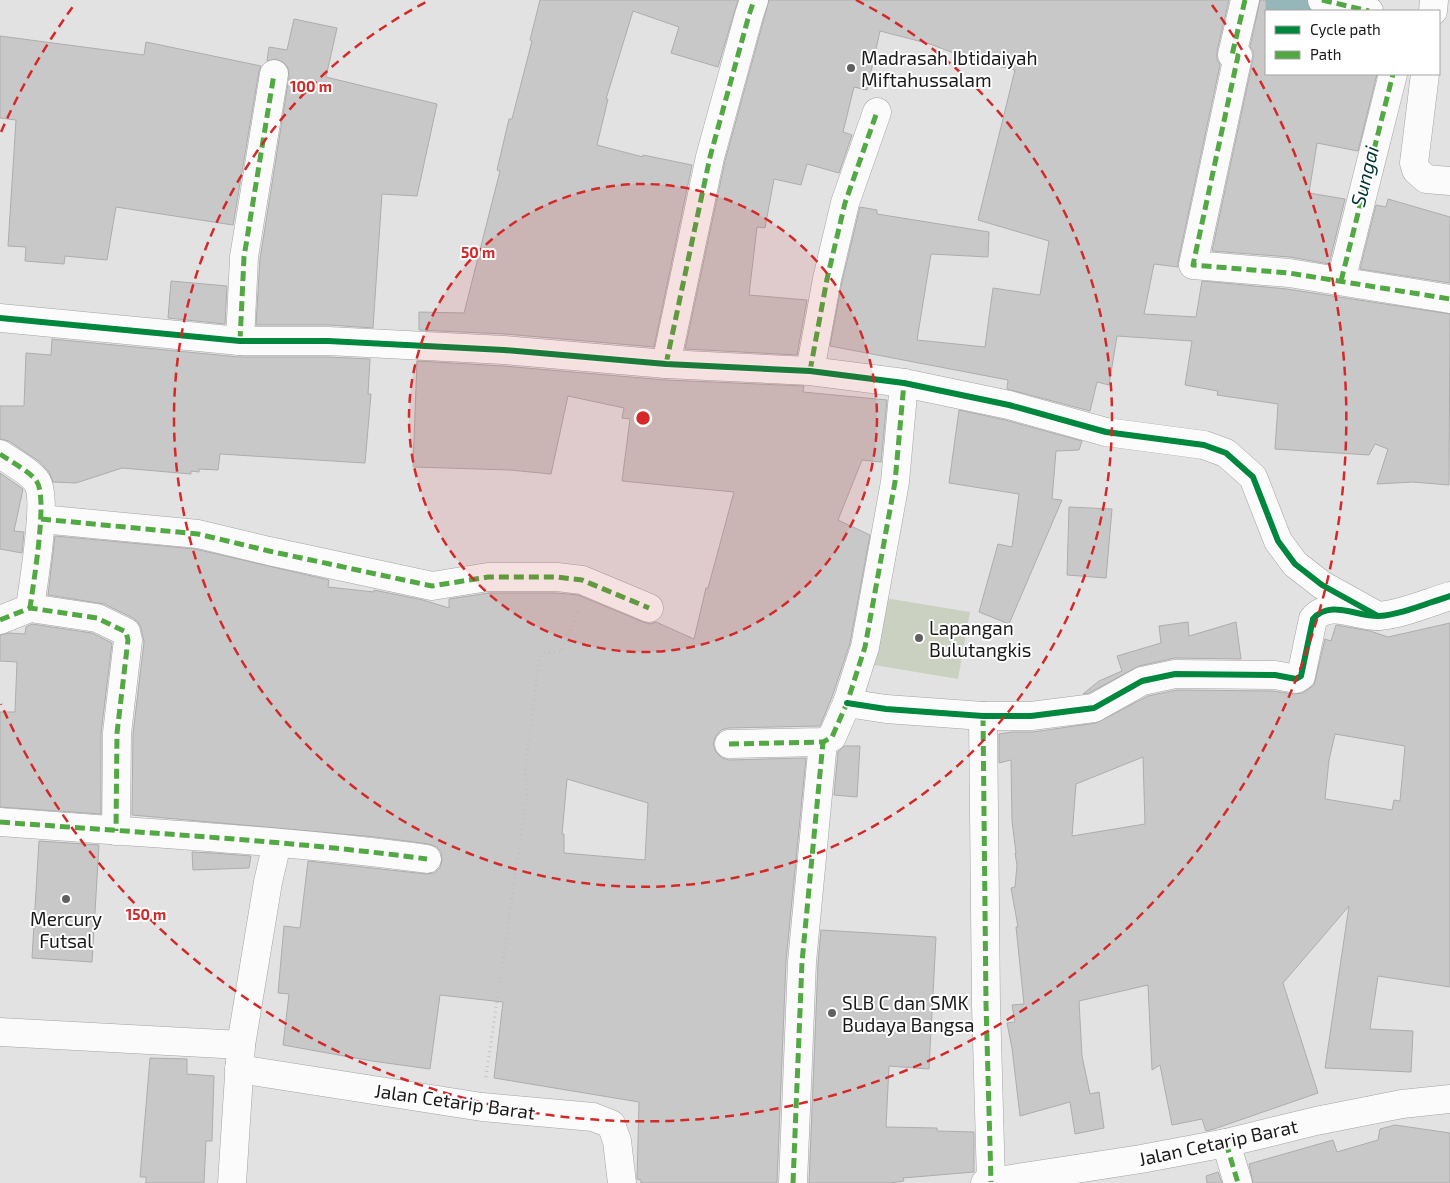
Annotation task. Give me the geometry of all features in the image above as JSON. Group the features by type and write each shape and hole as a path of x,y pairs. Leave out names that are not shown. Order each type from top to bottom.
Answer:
{"street":[{"path":"666,364 710,157 748,15 754,0"},
{"path":"1245,0 1232,55 1238,56 1193,265 1289,273 1450,299"},
{"path":"1322,0 1365,10"},
{"path":"240,341 244,257 274,74"},
{"path":"1341,281 1393,75"},
{"path":"1425,75 1414,163 1420,175 1426,178 1450,181"},
{"path":"810,371 826,279 845,203 877,112"},
{"path":"0,318 240,341 328,341 504,350 666,364 810,371 904,383 1009,405 1106,432 1204,445 1226,453 1253,478 1278,541 1294,564 1322,585 1378,616"},
{"path":"729,744 823,742 832,737 847,703 864,648 893,492 904,383"},
{"path":"0,454 37,481 40,493 41,519 30,608"},
{"path":"41,519 198,534 270,552 432,586 488,577 557,576 582,580 649,608"},
{"path":"847,703 886,709 983,716 1031,716 1094,708 1142,681 1176,674 1275,675 1296,679 1300,676 1313,619 1319,612 1332,609 1378,616 1407,610 1450,596"},
{"path":"0,620 30,608 97,618 126,632 128,640 117,733 116,831"},
{"path":"983,716 988,1182"},
{"path":"794,1183 802,962 823,742"},
{"path":"0,822 249,840 427,859"},
{"path":"232,1183 240,1057 268,882 277,843"},
{"name":"Jalan Cetarip Barat","path":"0,1032 240,1057 482,1107 593,1117 611,1124 617,1141 622,1183"},
{"name":"Jalan Cetarip Barat","path":"988,1182 1142,1159 1226,1143 1326,1119 1402,1104 1450,1099"},
{"path":"1226,1143 1238,1183"}],"path":[{"path":"482,1107 527,794 525,770 539,660 542,653 561,652 578,612 582,580"}],"green space":[{"name":"Lapangan Bulutangkis","path":"879,597 970,612 958,679 868,664"}],"building":[{"path":"540,0 738,0 718,67 671,53 679,27 633,11 606,99 608,99 597,145 643,157 643,155 692,165 654,347 505,334 419,330 419,312 464,313 500,171 497,170 509,119 512,119 532,41 530,40"},
{"path":"769,0 1229,0 1217,51 1217,59 1220,65 1178,267 1154,264 1144,314 1196,317 1202,281 1287,289 1450,314 1449,485 1413,482 1377,484 1388,449 1375,444 1369,455 1275,449 1278,404 1217,395 1218,391 1185,385 1192,341 1117,336 1109,385 1097,382 1090,411 1007,389 1008,380 830,346 842,282 860,207 877,210 877,214 989,232 988,257 931,254 917,340 985,347 993,288 1040,295 1049,241 978,220 1015,70 972,60 930,44 880,31 867,90 854,87 843,132 852,135 839,173 807,164 801,185 774,179 765,228 757,227 749,295 807,300 797,355 685,349 725,161"},
{"path":"1260,0 1266,0 1265,75 1377,75 1358,151 1317,143 1309,193 1345,199 1329,264 1290,257 1212,251 1253,59 1253,51 1250,47"},
{"path":"294,19 337,28 326,77 437,104 417,196 382,194 373,328 329,325 256,325 260,259 289,77 288,68 283,62 276,59 267,61 269,47 287,50"},
{"path":"0,36 144,55 146,42 261,66 233,225 116,207 107,260 65,256 64,264 25,261 26,247 8,246 16,120 0,118"},
{"path":"1388,199 1450,217 1450,283 1360,269 1376,205 1386,207"},
{"path":"171,281 227,286 225,324 168,318"},
{"path":"52,339 239,357 370,359 368,394 371,394 365,463 220,454 218,470 199,469 199,472 191,471 191,474 122,468 76,483 53,482 49,472 40,462 9,441 0,439 0,406 24,406 26,353 51,355"},
{"path":"417,361 503,366 665,380 804,386 803,392 887,400 881,462 862,460 838,520 870,535 850,643 820,726 728,728 721,730 713,744 716,752 722,758 729,760 806,758 786,961 777,1183 641,1183 641,1180 637,1179 639,1102 494,1078 503,1002 440,995 430,1069 283,1045 289,994 278,993 284,926 300,928 308,861 426,874 434,873 440,868 441,852 437,847 429,844 376,837 132,815 133,734 144,642 141,628 133,618 104,604 48,595 55,536 195,549 329,580 328,587 374,592 374,590 423,600 449,608 449,599 489,593 556,593 578,595 643,622 650,624 656,622 694,639 706,588 708,588 734,492 622,481 630,419 622,418 624,408 568,396 551,474 510,470 413,467","holes":["567,779 648,803 645,860 564,853 564,834 562,834"]},
{"path":"959,410 1005,420 1082,441 1079,450 1056,451 1052,499 1062,500 1009,624 979,612 998,544 1012,547 1019,494 949,483"},
{"path":"0,473 23,489 14,531 24,532 22,553 0,549"},
{"path":"1069,507 1112,509 1106,578 1067,575"},
{"path":"1188,622 1189,636 1236,622 1241,659 1175,658 1139,666 1089,693 1083,694 1099,681 1122,671 1117,656 1161,643 1159,626"},
{"path":"1450,623 1450,987 1378,976 1370,1029 1413,1031 1411,1072 1325,1068 1349,906 1283,983 1318,1093 1206,1131 1202,1119 1172,1125 1160,1065 1152,1070 1148,985 1079,1001 1082,1056 1090,1094 1099,1092 1104,1128 1075,1134 1070,1102 1020,1116 1007,1023 1015,1022 1012,1005 1024,1004 1016,927 1018,927 1011,888 1015,887 1017,865 1012,821 1011,760 999,763 999,734 1033,732 1096,723 1148,696 1177,690 1303,693 1314,685 1325,639 1331,641 1336,625 1370,631 1388,637","holes":["1335,734 1405,746 1400,801 1394,800 1392,810 1325,799 1329,760","1143,757 1145,824 1072,836 1076,784"]},
{"path":"32,624 92,633 112,643 101,733 101,814 0,807 0,712 15,712 17,662 0,661 0,635 9,633 25,634 26,627"},
{"path":"844,746 860,746 857,797 834,795 838,752"},
{"name":"Mercury Futsal","path":"39,841 99,845 92,962 32,958"},
{"path":"192,852 251,856 249,868 193,870"},
{"path":"821,930 936,937 929,1069 889,1066 886,1127 937,1128 937,1131 974,1132 974,1172 903,1178 904,1181 890,1183 809,1183"},
{"path":"150,1058 187,1059 187,1074 214,1076 212,1141 206,1141 204,1183 146,1183 146,1177 140,1177"},
{"path":"1395,1125 1450,1133 1450,1183 1253,1183 1249,1164 1333,1140 1337,1152 1378,1140 1380,1129"},
{"path":"1218,1172 1222,1183 1207,1183 1206,1176"}],"waterway":[{"name":"Sungai","path":"1281,0 1329,10"}],"marked path":[{"path":"666,364 710,157 754,0"},
{"path":"1245,0 1232,55 1238,56 1193,265 1289,273 1450,299"},
{"path":"1322,0 1365,10"},
{"path":"240,341 244,257 274,74"},
{"path":"1341,281 1393,75"},
{"path":"810,371 827,279 845,203 877,112"},
{"path":"729,744 823,742 832,737 847,703 865,647 895,482 904,383"},
{"path":"0,454 30,474 37,482 40,491 39,543 30,608"},
{"path":"41,519 198,534 432,586 488,577 557,577 582,580 649,608"},
{"path":"0,620 30,608 97,618 126,632 128,640 117,733 116,831"},
{"path":"983,716 986,1004 991,1182"},
{"path":"793,1183 802,962 823,742"},
{"path":"0,822 268,842 427,859"},
{"path":"1226,1143 1238,1183"}],"cycle path":[{"path":"0,318 240,341 328,341 504,350 666,364 810,371 904,383 1009,405 1106,432 1204,445 1226,453 1253,477 1278,541 1295,564 1322,585 1378,616"},
{"path":"847,703 886,709 983,716 1031,716 1094,708 1142,681 1175,674 1275,675 1296,679 1301,676 1313,619 1320,613 1327,610 1344,610 1371,616 1388,615 1450,596"}],"place":[{"name":"Madrasah Ibtidaiyah Miftahussalam","path":"851,68"},
{"name":"Lapangan Bulutangkis","path":"919,638"},
{"name":"Mercury Futsal","path":"66,899"},
{"name":"SLB C dan SMK Budaya Bangsa","path":"832,1013"}]}
